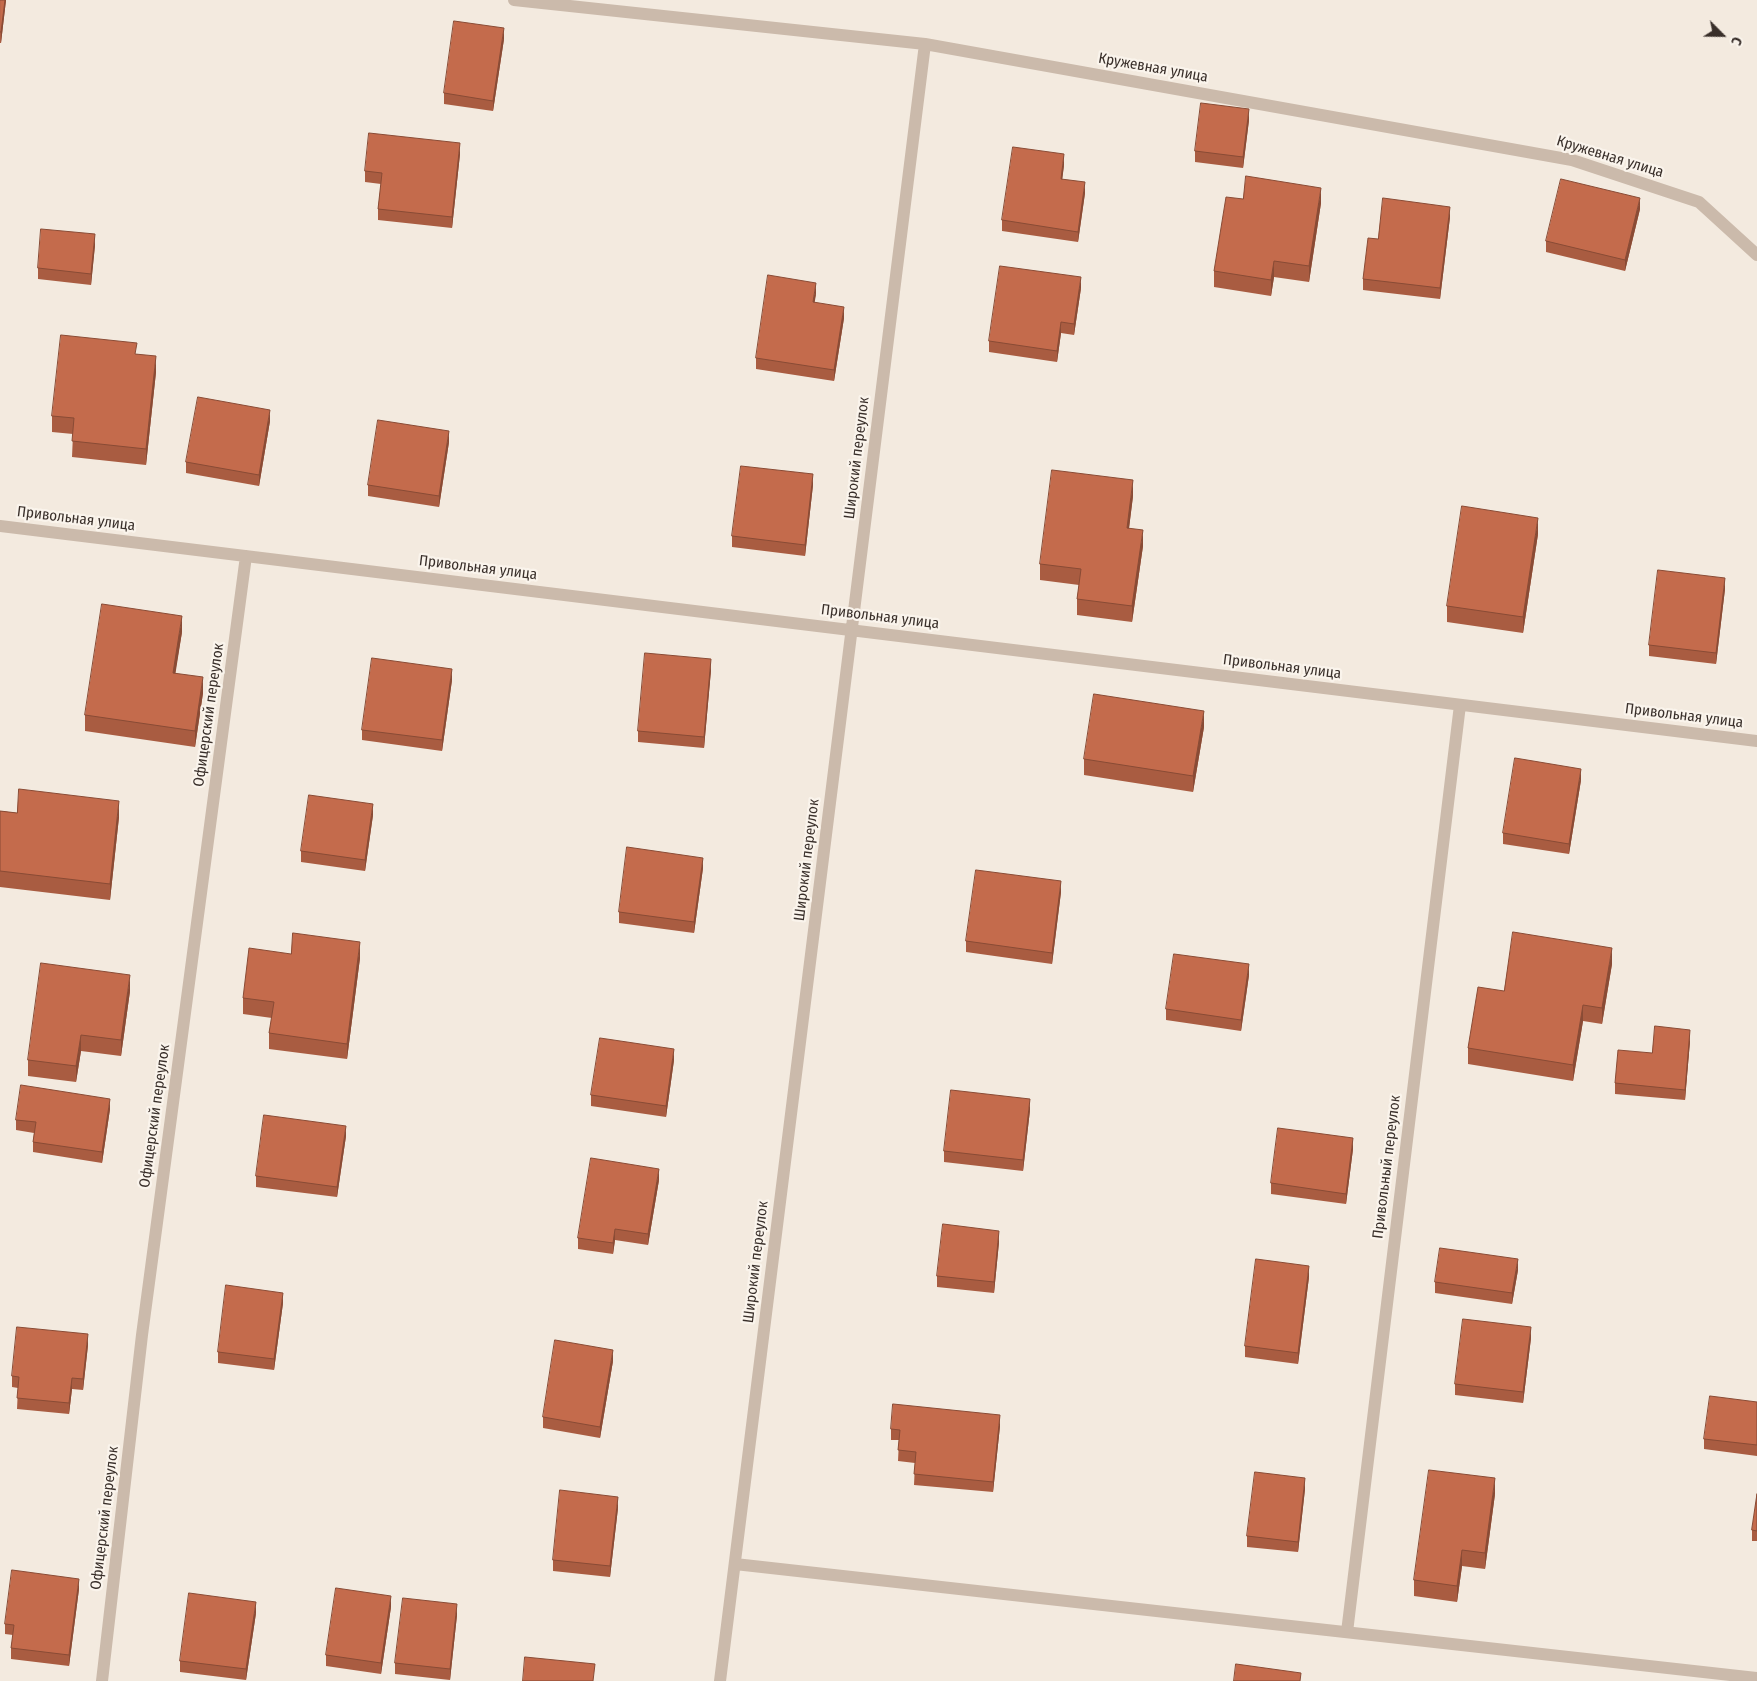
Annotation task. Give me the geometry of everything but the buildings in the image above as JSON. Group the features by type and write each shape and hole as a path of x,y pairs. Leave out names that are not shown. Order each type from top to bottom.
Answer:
{"street":[{"name":"Кружевная улица","path":"514,0 925,44 1572,160 1699,202 1757,256"},
{"name":"Широкий переулок","path":"720,1681 925,44"},
{"name":"Привольная улица","path":"0,526 1757,741"},
{"name":"Офицерский переулок","path":"102,1681 143,1325 246,556"},
{"name":"Привольный переулок","path":"1346,1632 1460,705"},
{"path":"735,1564 1757,1678"}]}
